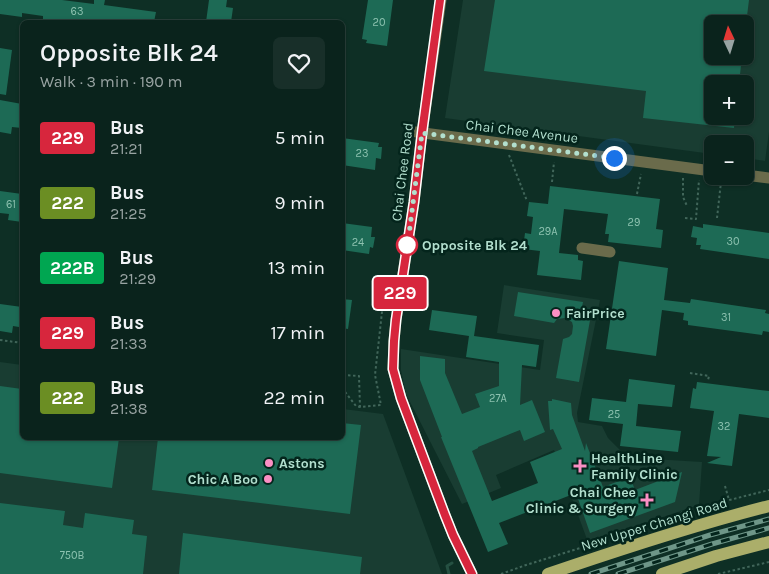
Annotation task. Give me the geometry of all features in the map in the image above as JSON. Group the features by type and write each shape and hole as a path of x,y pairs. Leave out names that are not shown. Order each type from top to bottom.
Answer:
{"main road":[{"name":"New Upper Changi Road","path":"548,574 610,552 769,506"},
{"path":"662,574 716,556 769,542"}],"street":[{"name":"Chai Chee Road","path":"434,0 419,132 414,202 396,327 393,369 401,398 445,515 472,574"},
{"name":"Chai Chee Road","path":"441,0 390,319 388,370 396,400 447,537 463,574"},
{"name":"Chai Chee Avenue","path":"419,132 704,169"},
{"path":"754,176 769,178"},
{"path":"582,248 610,252"}],"path":[{"path":"509,155 527,201"},
{"path":"552,182 555,160"},
{"path":"637,194 641,172"},
{"path":"683,178 682,197 687,206"},
{"path":"685,218 696,219 699,180"},
{"path":"716,218 722,185"},
{"path":"345,392 356,406 381,405 375,375 383,304"},
{"path":"0,340 20,343"},
{"path":"690,373 709,376 708,380"},
{"path":"345,375 359,376 360,407"},
{"path":"725,486 730,500"},
{"path":"501,574 609,539 686,511 769,490"},
{"path":"718,574 769,562"}],"shaded area":[{"path":"463,0 769,0 769,132 765,161 754,159 754,135 704,135 704,153 445,118"},
{"path":"504,285 600,300 577,413 578,422 602,426 608,438 622,452 636,458 702,462 699,505 588,542 554,450 496,475 501,488 462,504 406,394 401,370 401,349 540,370 544,340 497,333"},
{"path":"0,362 20,365 20,440 345,440 345,409 383,414 442,574 0,574"}],"building":[{"path":"0,0 62,0 94,4 94,0 105,0 104,5 156,12 154,20 43,20 43,16 22,13 22,17 0,14"},
{"path":"209,0 227,0 226,7 233,8 231,20 206,20"},
{"path":"368,0 393,0 387,46 366,43 367,40 362,39"},
{"path":"495,0 749,0 747,15 704,15 704,65 741,65 740,75 704,75 704,125 643,118 646,91 484,71"},
{"path":"0,48 12,50 6,95 0,94"},
{"path":"0,100 20,104 20,128 12,127 11,134 0,132"},
{"path":"707,125 734,125 734,128"},
{"path":"345,138 379,143 378,147 382,147 381,159 376,158 375,170 345,165"},
{"path":"550,186 660,199 656,229 663,230 661,248 608,242 609,234 605,234 608,214 564,209 559,253 578,255 578,260 583,261 581,280 537,275 540,251 523,249 525,233 531,234 533,217 527,216 529,202 548,204"},
{"path":"0,191 20,194 20,222 8,220 9,214 0,213"},
{"path":"345,223 372,227 371,237 375,237 373,248 370,247 369,254 345,250"},
{"path":"703,224 769,233 769,259 700,249 701,245 696,245 697,238 691,237 693,226 703,228"},
{"path":"619,261 668,268 664,300 690,303 691,299 766,310 765,313 769,314 769,332 763,331 762,335 688,325 688,321 683,320 684,313 662,310 656,356 606,349"},
{"path":"518,292 583,302 582,307 592,309 579,382 556,378 563,339 572,334 572,322 565,318 557,319 554,323 514,316"},
{"path":"345,299 352,300 348,329 345,328"},
{"path":"0,304 20,307 19,327 13,326 12,333 0,331"},
{"path":"432,310 477,316 474,336 539,345 536,367 522,365 520,405 532,400 545,432 524,441 520,430 472,451 492,501 538,483 530,462 562,449 553,429 550,430 548,401 552,401 552,399 571,403 572,415 585,451 586,443 603,487 630,477 635,490 682,472 675,502 590,533 576,493 499,523 508,544 488,552 420,380 420,356 445,359 445,373 462,414 480,407 475,394 499,386 499,362 466,357 469,336 429,330"},
{"path":"629,379 675,385 672,407 638,404 636,426 681,431 678,452 620,446 623,424 589,420 592,398 626,402"},
{"path":"697,382 769,391 769,418 739,414 732,466 707,463 721,457 707,456 714,411 690,408 693,388 696,389"},
{"path":"0,386 20,389 20,440 119,440 112,488 0,473"},
{"path":"345,423 361,425 350,514 152,490 158,440 345,440"},
{"path":"0,503 65,511 63,525 83,528 85,513 134,520 132,534 147,536 143,574 0,574"},
{"path":"183,533 362,557 360,574 179,574"}],"waterway":[{"path":"449,574 447,566 452,563"}],"railway":[{"path":"591,574 710,535 769,519"},
{"path":"618,574 769,528"}],"bus line":[{"name":"229","path":"440,0 414,202 396,320 393,369 401,398 445,515 472,574"}],"place":[{"name":"Opposite Blk 24","path":"407,245"},
{"name":"FairPrice","path":"556,313"},
{"name":"Astons","path":"269,463"},
{"name":"HealthLine Family Clinic","path":"580,466"},
{"name":"Chic A Boo","path":"268,479"},
{"name":"Chai Chee Clinic & Surgery","path":"647,500"}],"route":[{"path":"407,245 407,250 422,133 614,158"}]}
